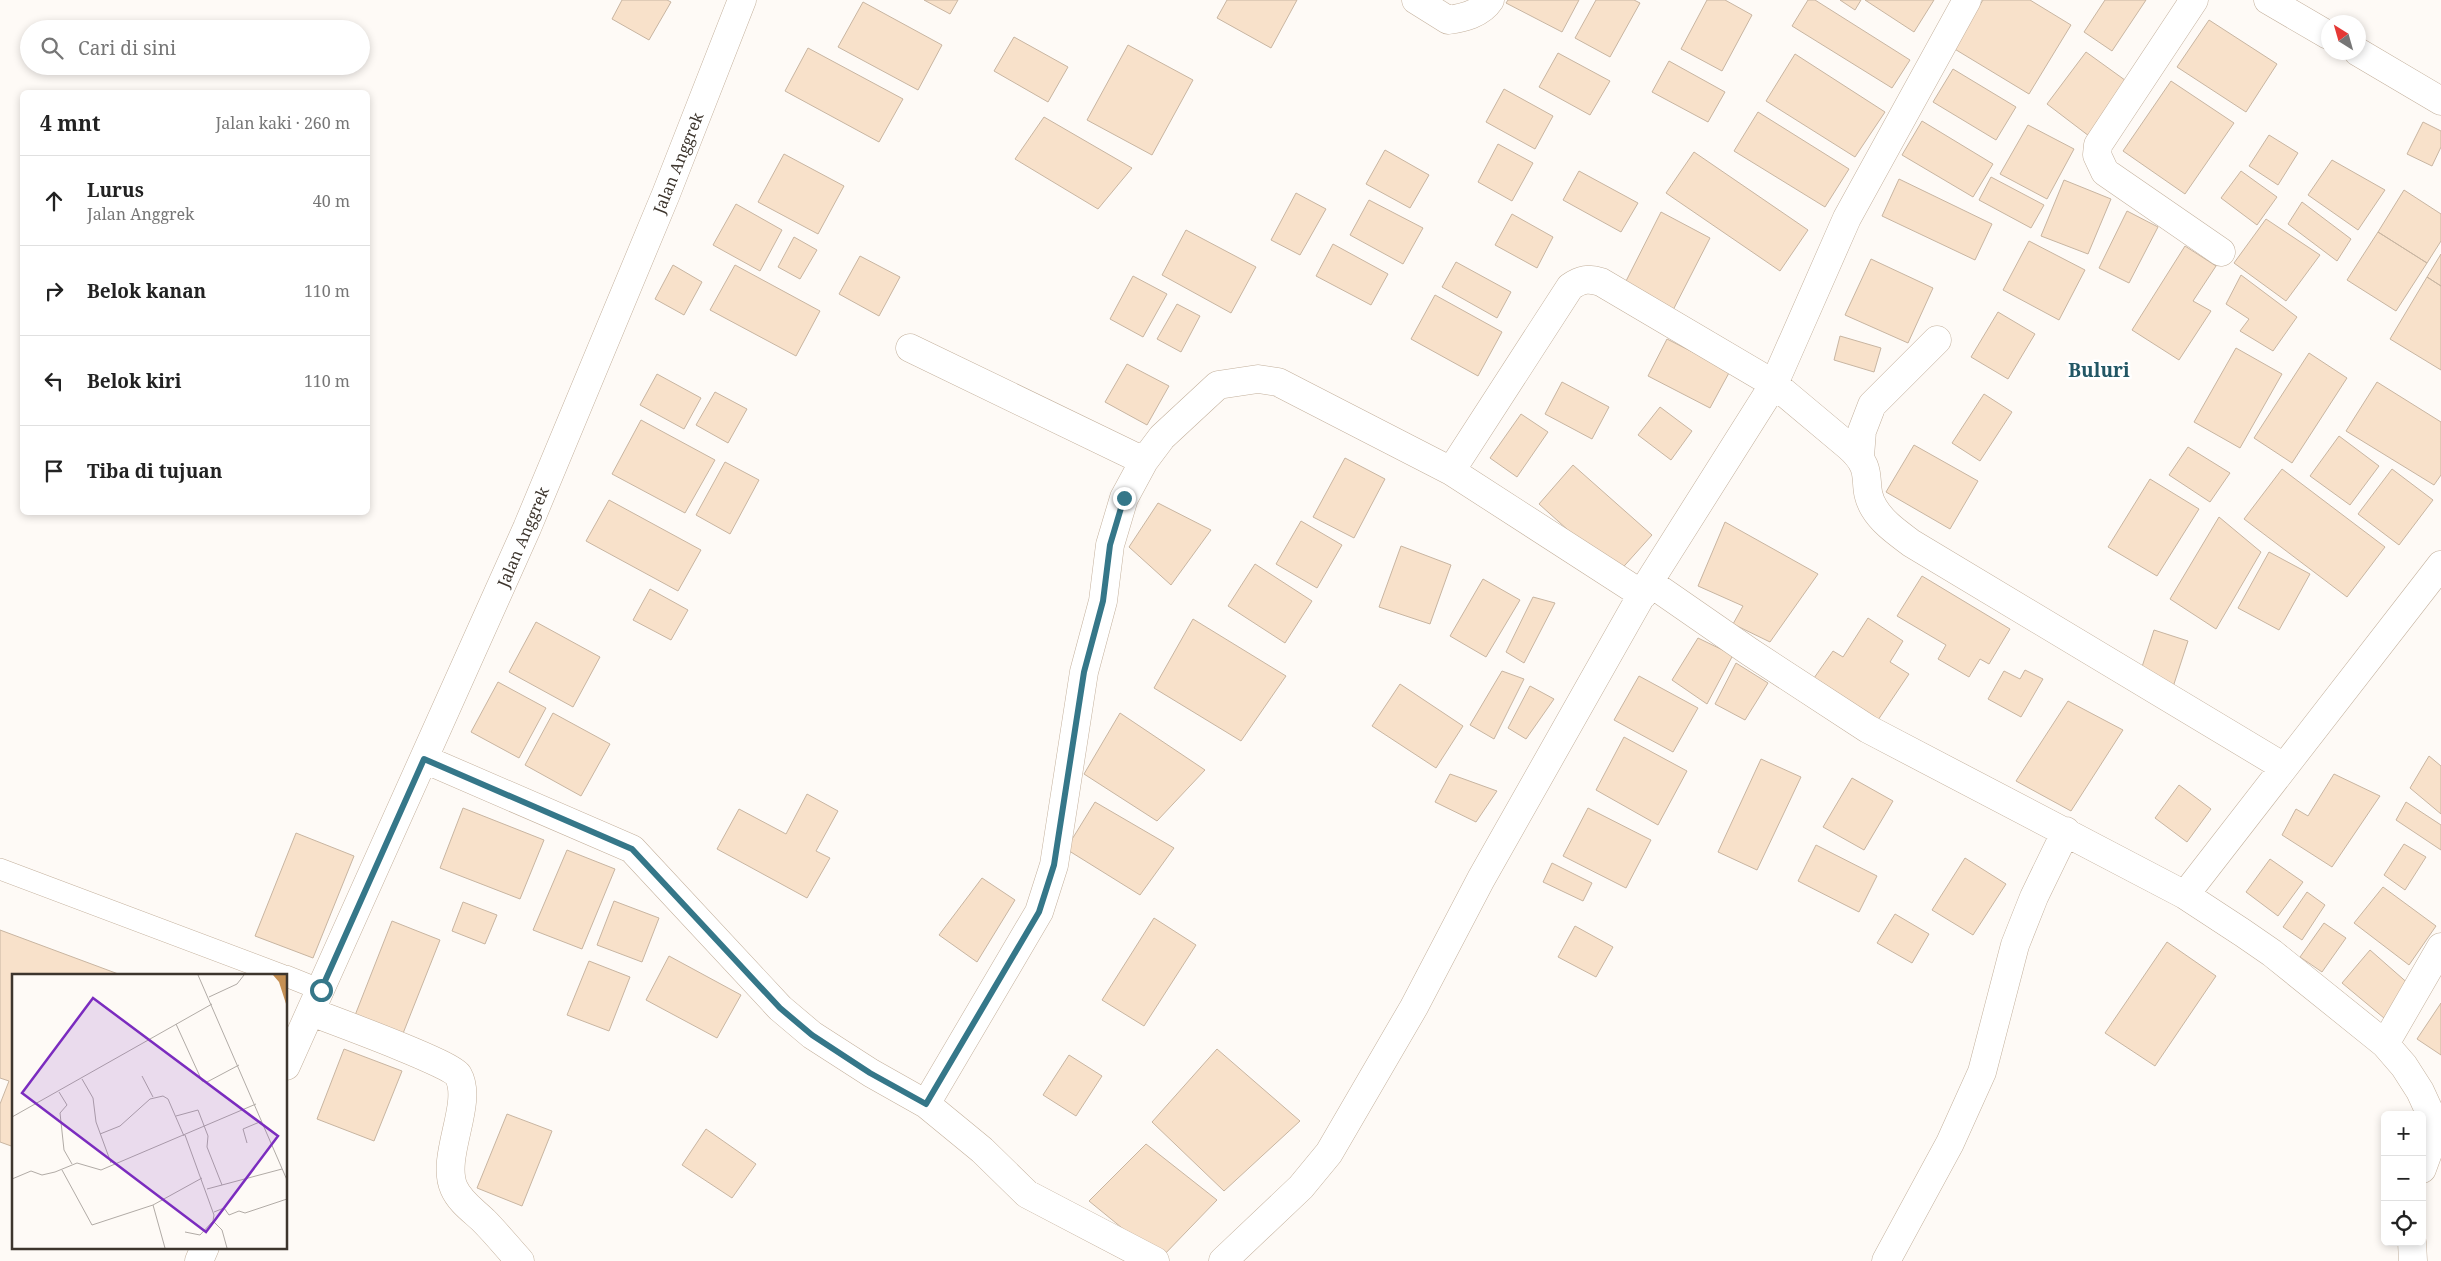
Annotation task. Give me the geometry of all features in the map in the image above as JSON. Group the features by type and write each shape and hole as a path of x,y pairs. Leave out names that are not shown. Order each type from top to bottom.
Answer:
{"main road":[{"name":"Jalan Anggrek","path":"288,1062 527,528 666,194 742,0"},
{"path":"1416,0 1448,20 1470,15 1487,5 1490,0"},
{"path":"1223,1261 1301,1187 1329,1153 1414,1007 1481,879 1646,588 1774,384 1847,218 1967,0"},
{"path":"2194,0 2098,145 2097,155 2105,172 2221,252"},
{"path":"2268,0 2321,31"},
{"path":"2366,57 2441,101"},
{"path":"1451,471 1570,287 1584,279 1592,278 1774,384 1860,456 1867,468 1868,487 1874,507 1890,527 1911,543 2284,767"},
{"path":"1860,456 1862,431 1872,405 1937,340"},
{"path":"910,348 1144,461"},
{"path":"926,1104 1039,912 1054,865 1082,682 1103,601 1110,545 1124,498 1144,461 1162,437 1218,385 1258,379 1278,382 1451,471 1750,652 1868,729 2185,895 2272,953 2385,1044 2404,1066 2420,1091 2439,1128 2426,1159"},
{"path":"2185,895 2441,565"},
{"path":"424,759 632,849 780,1008 812,1035 870,1073 926,1104 982,1150 1027,1194 1155,1261"},
{"path":"1886,1261 1950,1143 1982,1072 2015,945 2034,898 2066,831"},
{"path":"2385,1044 2441,947"},
{"path":"316,1001 454,1071 458,1076 462,1098 449,1173 454,1188 463,1202 520,1261"},
{"path":"2412,1246 2413,1261"},
{"path":"199,1261 205,1248"}],"lane":[{"path":"0,868 279,974"},
{"path":"288,978 316,1001"}],"building":[{"path":"622,0 667,0 671,2 649,40 612,19"},
{"path":"924,0 958,0 950,14"},
{"path":"1227,0 1297,0 1271,48 1217,18"},
{"path":"1508,0 1579,0 1562,32 1506,3"},
{"path":"1596,0 1634,0 1640,3 1610,57 1575,38"},
{"path":"1707,0 1725,0 1752,15 1722,71 1681,49"},
{"path":"1808,0 1815,0 1910,60 1892,88 1792,26"},
{"path":"1840,0 1861,0 1855,10"},
{"path":"1865,0 1934,0 1914,32"},
{"path":"1983,0 2030,0 2071,25 2029,94 1953,48"},
{"path":"2105,0 2146,0 2112,51 2084,32"},
{"path":"863,2 942,45 918,90 838,47"},
{"path":"2209,20 2277,64 2246,112 2177,67"},
{"path":"1014,37 1068,67 1048,102 994,71"},
{"path":"1128,45 1193,80 1152,155 1087,120"},
{"path":"808,48 903,99 879,142 785,91"},
{"path":"2086,52 2129,83 2089,136 2047,104"},
{"path":"1558,53 1610,81 1590,115 1539,87"},
{"path":"1795,54 1885,112 1855,157 1766,101"},
{"path":"1669,61 1725,92 1708,122 1652,92"},
{"path":"1953,69 2016,107 1996,140 1933,102"},
{"path":"2171,81 2234,123 2185,194 2123,151"},
{"path":"1504,89 1553,116 1535,149 1486,122"},
{"path":"1758,112 1849,169 1825,207 1734,151"},
{"path":"1044,117 1132,168 1098,209 1015,159"},
{"path":"1922,121 1993,164 1973,197 1902,155"},
{"path":"2423,122 2441,131 2441,147 2432,166 2407,154"},
{"path":"2028,125 2074,149 2047,199 2000,174"},
{"path":"2269,135 2298,153 2278,185 2249,166"},
{"path":"1498,144 1533,163 1512,201 1478,182"},
{"path":"1385,150 1429,175 1410,208 1366,184"},
{"path":"1694,152 1808,230 1780,271 1666,193"},
{"path":"784,154 844,186 818,234 758,202"},
{"path":"2332,160 2385,190 2358,230 2308,195"},
{"path":"1579,171 1638,203 1621,232 1563,200"},
{"path":"2241,171 2277,197 2257,225 2221,198"},
{"path":"1991,177 2044,205 2031,228 1979,200"},
{"path":"1899,179 1992,224 1975,260 1882,216"},
{"path":"2064,180 2111,199 2088,254 2041,236"},
{"path":"2404,190 2441,214 2441,241 2427,263 2378,232"},
{"path":"1296,193 1326,209 1300,255 1271,240"},
{"path":"1369,200 1423,228 1403,264 1350,235"},
{"path":"2302,202 2351,239 2337,261 2288,224"},
{"path":"736,204 782,230 760,271 713,245"},
{"path":"2127,211 2158,227 2129,283 2099,268"},
{"path":"1661,212 1710,238 1671,314 1622,289"},
{"path":"1512,214 1553,237 1537,268 1495,245"},
{"path":"2266,219 2320,255 2286,301 2234,263"},
{"path":"1186,230 1256,267 1231,313 1162,275"},
{"path":"2378,232 2427,263 2396,311 2347,280"},
{"path":"794,237 817,250 800,279 778,267"},
{"path":"2029,241 2085,270 2059,320 2003,290"},
{"path":"1333,244 1388,274 1371,305 1316,276"},
{"path":"2185,246 2216,266 2193,301 2211,311 2179,360 2132,330"},
{"path":"2441,254 2441,286 2427,277"},
{"path":"860,256 900,277 879,316 839,294"},
{"path":"1871,259 1933,288 1908,343 1845,315"},
{"path":"1456,262 1511,292 1497,318 1442,287"},
{"path":"673,265 702,282 684,315 655,299"},
{"path":"735,265 820,311 796,356 710,310"},
{"path":"2241,275 2297,317 2273,351 2240,331 2249,319 2226,304"},
{"path":"1133,276 1167,294 1143,337 1110,319"},
{"path":"2427,277 2441,286 2441,370 2390,339"},
{"path":"1435,295 1502,332 1478,376 1411,339"},
{"path":"1177,304 1200,316 1181,352 1157,339"},
{"path":"1998,312 2035,334 2008,379 1971,357"},
{"path":"1840,336 1881,348 1874,372 1834,360"},
{"path":"1667,339 1730,371 1710,408 1648,376"},
{"path":"2236,348 2282,374 2240,448 2194,422"},
{"path":"2309,353 2347,378 2292,463 2254,438"},
{"path":"1127,364 1169,386 1147,425 1105,402"},
{"path":"657,374 701,398 684,429 640,405"},
{"path":"1562,382 1609,407 1592,439 1545,414"},
{"path":"2377,382 2441,422 2441,475 2434,485 2346,431"},
{"path":"715,392 747,409 728,443 696,425"},
{"path":"1984,394 2012,412 1980,461 1952,443"},
{"path":"1660,407 1692,431 1671,460 1638,435"},
{"path":"1521,414 1548,432 1517,477 1490,458"},
{"path":"641,420 715,460 685,513 612,474"},
{"path":"2339,436 2379,466 2350,505 2310,476"},
{"path":"1914,445 1978,481 1950,529 1886,492"},
{"path":"2188,447 2230,473 2210,502 2169,475"},
{"path":"1345,458 1385,479 1354,538 1313,517"},
{"path":"725,462 759,480 730,534 696,515"},
{"path":"1573,465 1652,535 1617,574 1539,504"},
{"path":"2282,469 2385,547 2347,597 2244,519"},
{"path":"2392,469 2433,500 2399,545 2358,514"},
{"path":"2150,479 2199,509 2157,576 2108,547"},
{"path":"609,500 701,550 678,591 586,541"},
{"path":"1158,503 1211,530 1171,585 1129,547"},
{"path":"2219,517 2261,552 2216,629 2170,599"},
{"path":"1301,521 1342,545 1317,588 1276,564"},
{"path":"1725,522 1818,574 1770,642 1733,624 1743,606 1698,586"},
{"path":"1401,546 1451,565 1430,624 1379,607"},
{"path":"2269,552 2310,574 2279,630 2238,608"},
{"path":"1255,564 1312,601 1285,643 1228,606"},
{"path":"1922,576 2010,629 1989,664 1980,659 1969,677 1938,659 1946,645 1897,616"},
{"path":"1483,579 1520,600 1486,657 1450,636"},
{"path":"650,589 688,610 671,640 633,620"},
{"path":"1533,597 1555,603 1524,663 1506,652"},
{"path":"1868,618 1903,641 1890,662 1909,674 1878,720 1814,678 1833,651 1843,657"},
{"path":"1193,619 1286,676 1241,741 1154,688"},
{"path":"536,622 600,657 573,707 509,672"},
{"path":"2154,630 2188,641 2173,687 2139,676"},
{"path":"1698,638 1733,655 1707,704 1672,680"},
{"path":"1736,663 1768,683 1745,720 1715,704"},
{"path":"2025,670 2043,679 2021,717 1988,699 2004,671 2020,679"},
{"path":"1502,671 1524,679 1494,739 1470,725"},
{"path":"1639,676 1698,708 1673,752 1614,720"},
{"path":"498,682 546,708 519,758 471,732"},
{"path":"1400,684 1463,726 1436,768 1372,726"},
{"path":"1530,686 1554,699 1526,739 1508,728"},
{"path":"2068,701 2123,730 2071,811 2016,781"},
{"path":"553,713 610,744 581,796 525,765"},
{"path":"1120,713 1205,770 1157,821 1084,774"},
{"path":"1624,737 1687,771 1658,825 1596,790"},
{"path":"2429,756 2441,766 2441,814 2410,788"},
{"path":"1761,759 1801,777 1757,870 1718,852"},
{"path":"1450,774 1497,791 1476,822 1435,802"},
{"path":"2334,774 2380,796 2332,867 2282,835 2296,809 2308,816"},
{"path":"1852,778 1893,801 1864,850 1823,827"},
{"path":"2179,785 2211,809 2187,842 2155,818"},
{"path":"807,794 838,811 816,851 830,858 807,898 717,849 739,809 786,834"},
{"path":"1095,802 1174,848 1140,895 1066,849"},
{"path":"2406,802 2441,825 2441,850 2396,820"},
{"path":"463,808 544,840 520,899 440,868"},
{"path":"1588,808 1651,840 1626,888 1563,856"},
{"path":"296,833 354,856 313,958 255,936"},
{"path":"2404,844 2426,857 2405,890 2384,875"},
{"path":"1816,845 1877,876 1859,912 1798,881"},
{"path":"567,850 615,869 582,949 533,930"},
{"path":"1965,858 2006,884 1973,935 1932,910"},
{"path":"2270,859 2303,882 2278,916 2246,892"},
{"path":"1552,863 1592,883 1583,901 1543,882"},
{"path":"982,878 1015,900 977,962 939,935"},
{"path":"2383,887 2436,926 2409,965 2354,923"},
{"path":"2307,892 2325,905 2302,940 2283,927"},
{"path":"614,901 659,918 642,962 597,945"},
{"path":"463,902 497,915 485,944 452,931"},
{"path":"1895,914 1929,934 1912,963 1877,943"},
{"path":"1154,918 1196,945 1144,1026 1102,1000"},
{"path":"392,921 440,940 400,1041 352,1023"},
{"path":"2324,923 2346,938 2322,972 2300,957"},
{"path":"1575,926 1613,947 1596,977 1558,957"},
{"path":"0,930 118,974 12,974 12,1146 0,1142 0,1104 9,1081 0,1078"},
{"path":"2167,942 2216,976 2155,1066 2105,1033"},
{"path":"2370,950 2411,986 2384,1018 2342,983"},
{"path":"669,956 741,995 717,1038 646,1000"},
{"path":"589,961 630,977 609,1031 567,1015"},
{"path":"2441,1003 2441,1055 2417,1039"},
{"path":"344,1049 402,1071 374,1141 317,1119"},
{"path":"1217,1049 1300,1121 1224,1191 1152,1122"},
{"path":"1069,1055 1102,1076 1076,1116 1043,1095"},
{"path":"507,1114 552,1131 522,1206 477,1188"},
{"path":"706,1129 756,1164 732,1198 682,1165"},
{"path":"1146,1144 1217,1200 1160,1259 1089,1201"}],"district":[{"name":"Buluri","path":"2099,370"}],"route":[{"path":"321,990 424,759 632,849 780,1008 812,1035 870,1073 926,1104 1039,912 1054,865 1084,672 1103,601 1110,545 1124,498"}]}
